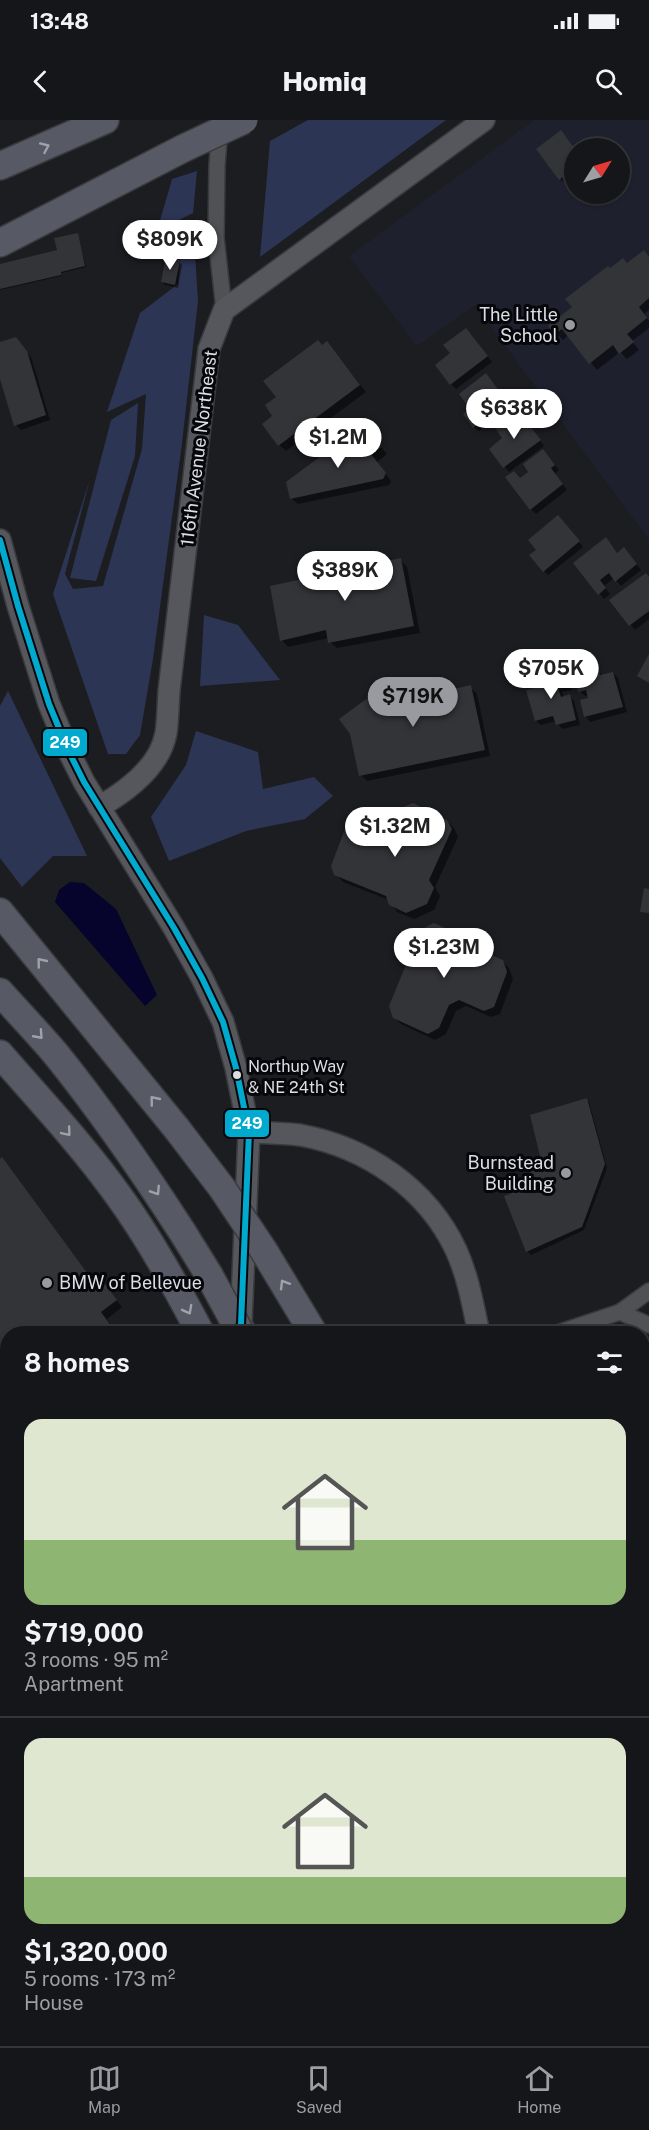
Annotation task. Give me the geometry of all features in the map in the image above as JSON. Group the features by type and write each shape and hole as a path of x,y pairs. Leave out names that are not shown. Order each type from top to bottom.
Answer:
{"highway":[{"path":"0,227 66,203 244,120"},
{"path":"0,166 97,124"},
{"path":"0,243 66,203"},
{"path":"0,912 177,1128 222,1188 264,1251 309,1326"},
{"path":"0,992 53,1052 108,1121 183,1233 238,1326"},
{"path":"0,1054 94,1163 138,1223 197,1326"}],"street":[{"path":"221,120 217,165 216,237 224,310 484,120"},
{"name":"116th Avenue Northeast","path":"99,807 123,794 152,764 161,750 166,734 209,349 224,310"},
{"path":"0,540 3,558 49,704 68,750 99,807 174,928 223,1022 249,1132 241,1326"},
{"path":"249,1132 299,1135 340,1146 377,1163 409,1186 434,1213 455,1249 468,1284 477,1326"},
{"path":"578,1326 620,1312 649,1291"},
{"path":"620,1312 649,1325"}],"shaded area":[{"path":"308,120 446,120 260,257 270,141"},
{"name":"The Little School","path":"534,120 649,120 649,540 475,305 417,346 349,256"},
{"path":"197,171 193,213 157,231 172,179"},
{"path":"194,239 198,301 182,443 153,659 140,735 126,754 108,754 53,594 90,479 65,574 73,589 103,586 142,449 146,394 107,412 140,313 178,284 182,241"},
{"path":"138,403 135,456 96,581 70,578 111,420"},
{"path":"204,615 238,625 280,680 200,686"},
{"path":"8,691 87,856 53,856 22,887 0,858 0,706"},
{"path":"196,731 258,752 263,789 314,777 333,796 305,819 246,831 169,861 151,817 186,765"},
{"path":"70,882 84,883 116,909 157,995 145,1006 55,902 59,890"}],"building":[{"path":"561,130 567,138 564,138 564,176 559,180 536,149"},
{"path":"78,233 85,266 61,272 61,275 0,289 0,264 57,250 54,238"},
{"path":"644,250 649,257 649,298 639,307 647,318 627,334 634,342 619,354 613,345 589,364 562,329 555,334 548,326 572,307 565,299 608,266 610,268 623,258 627,263"},
{"path":"166,257 180,260 175,285 161,282"},
{"path":"466,328 488,356 450,385 435,365 450,353 443,345"},
{"path":"16,337 27,351 46,415 14,426 0,379 0,342"},
{"path":"318,340 322,345 327,341 360,385 278,446 262,424 272,416 265,405 276,397 263,381"},
{"path":"486,373 507,402 473,428 463,414 470,409 459,394"},
{"path":"518,411 541,440 503,468 489,449 502,438 495,428"},
{"path":"349,435 359,437 368,450 378,442 381,447 371,454 386,473 383,479 290,499 286,482"},
{"path":"543,449 555,465 551,468 563,484 530,510 505,477 514,471 520,478 528,472 523,464"},
{"path":"558,515 580,541 543,572 529,555 536,550 528,540"},
{"path":"606,537 617,553 624,547 637,564 615,582 609,573 600,580 606,588 598,595 573,563"},
{"path":"352,556 354,568 401,558 414,626 328,643 326,630 280,641 270,586 335,572 332,560"},
{"path":"646,573 649,577 649,611 629,626 609,600"},
{"path":"649,654 649,683 637,676"},
{"path":"598,667 600,675 613,672 623,707 584,717 580,700 588,698 586,690 578,692 574,674"},
{"path":"564,673 568,685 558,688 561,697 570,694 576,720 556,725 553,716 535,721 526,690 534,688 532,682"},
{"path":"420,683 423,696 471,685 485,750 359,776 350,734 339,719 369,697"},
{"path":"413,803 447,820 452,829 429,880 434,888 427,904 406,913 389,905 386,896 334,875 331,866 345,829 357,826 381,837 391,832 403,807"},
{"path":"644,888 649,889 649,913 640,912"},
{"path":"434,923 450,930 453,939 503,960 507,972 494,1007 484,1011 459,1000 449,1005 439,1028 428,1034 393,1018 389,1006 410,955 406,948 412,934"},
{"name":"Burnstead Building","path":"587,1098 605,1164 582,1227 526,1252 504,1196 532,1185 526,1182 536,1158 541,1160 530,1115"},
{"name":"BMW of Bellevue","path":"2,1157 96,1285 102,1280 117,1300 101,1312 111,1326 0,1326 0,1159"}],"transit line":[{"name":"249","path":"0,540 49,704 68,750 84,782 174,928 223,1022 236,1068 249,1132 240,1326"}],"place":[{"name":"The Little School","path":"570,325"},
{"name":"Northup Way & NE 24th St","path":"237,1075"},
{"name":"Burnstead Building","path":"566,1173"},
{"name":"BMW of Bellevue","path":"47,1283"}]}
